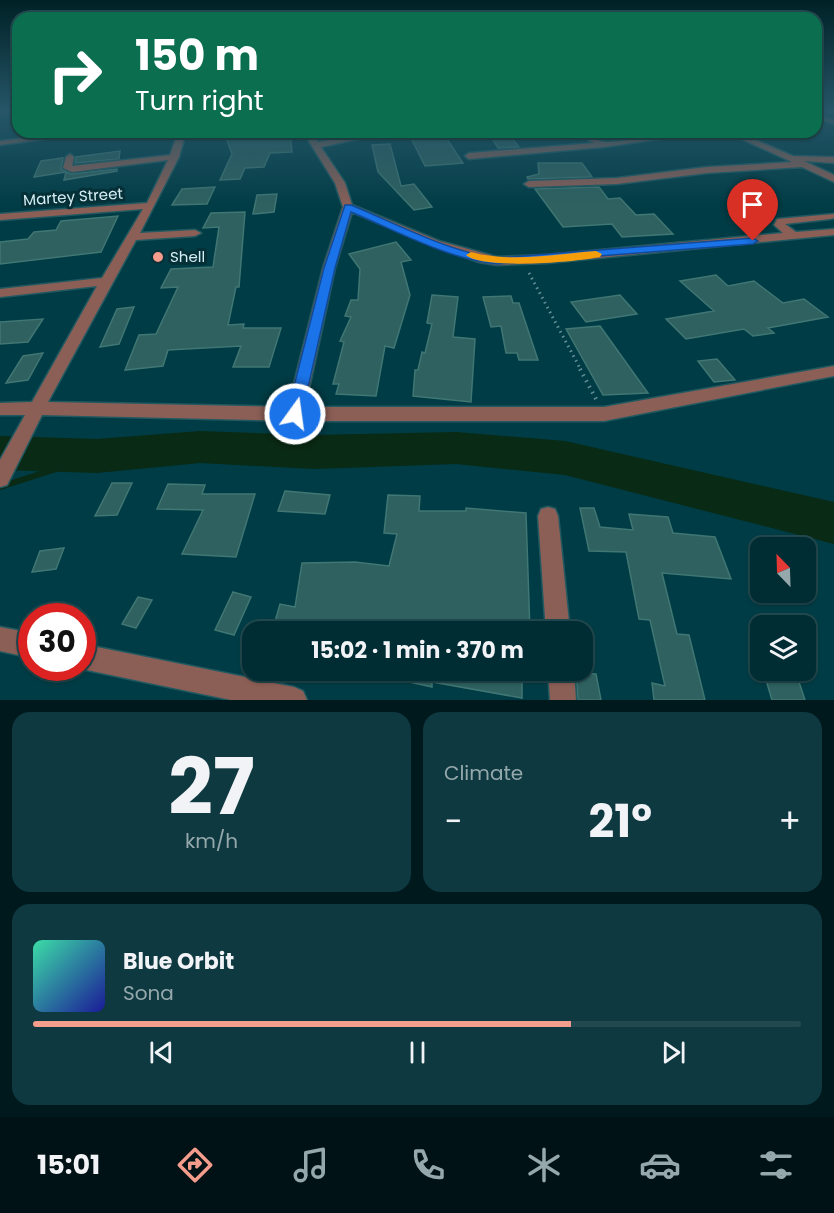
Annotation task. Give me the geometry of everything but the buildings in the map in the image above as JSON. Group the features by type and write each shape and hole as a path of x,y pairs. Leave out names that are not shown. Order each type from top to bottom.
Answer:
{"street":[{"path":"0,479 175,157 179,144"},
{"path":"295,414 329,268 348,207 340,183 316,145 323,144"},
{"path":"600,144 604,146"},
{"path":"469,156 620,144"},
{"path":"758,144 834,179"},
{"path":"70,157 67,168 72,169 175,157"},
{"path":"792,158 834,160"},
{"path":"529,184 617,181 707,170 804,164"},
{"name":"Martey Street","path":"0,217 148,206"},
{"path":"348,207 483,260 523,261 834,232"},
{"path":"794,237 779,225 781,221 830,216"},
{"path":"131,237 195,233"},
{"path":"0,293 106,281"},
{"path":"0,409 34,413 604,414 834,371"},
{"path":"548,516 557,621"},
{"path":"0,639 18,643"},
{"path":"96,659 277,698"},
{"path":"562,681 563,700"}],"path":[{"path":"523,261 604,414"}],"waterway":[{"path":"0,453 97,456 200,447 314,452 456,448 565,458 834,523"},
{"path":"0,487 97,456"}],"slow traffic":[{"path":"471,255 483,260 523,261 596,254"}],"place":[{"name":"Shell","path":"158,257"}],"route":[{"path":"295,414 329,268 348,207 483,260 523,261 753,241"}]}
